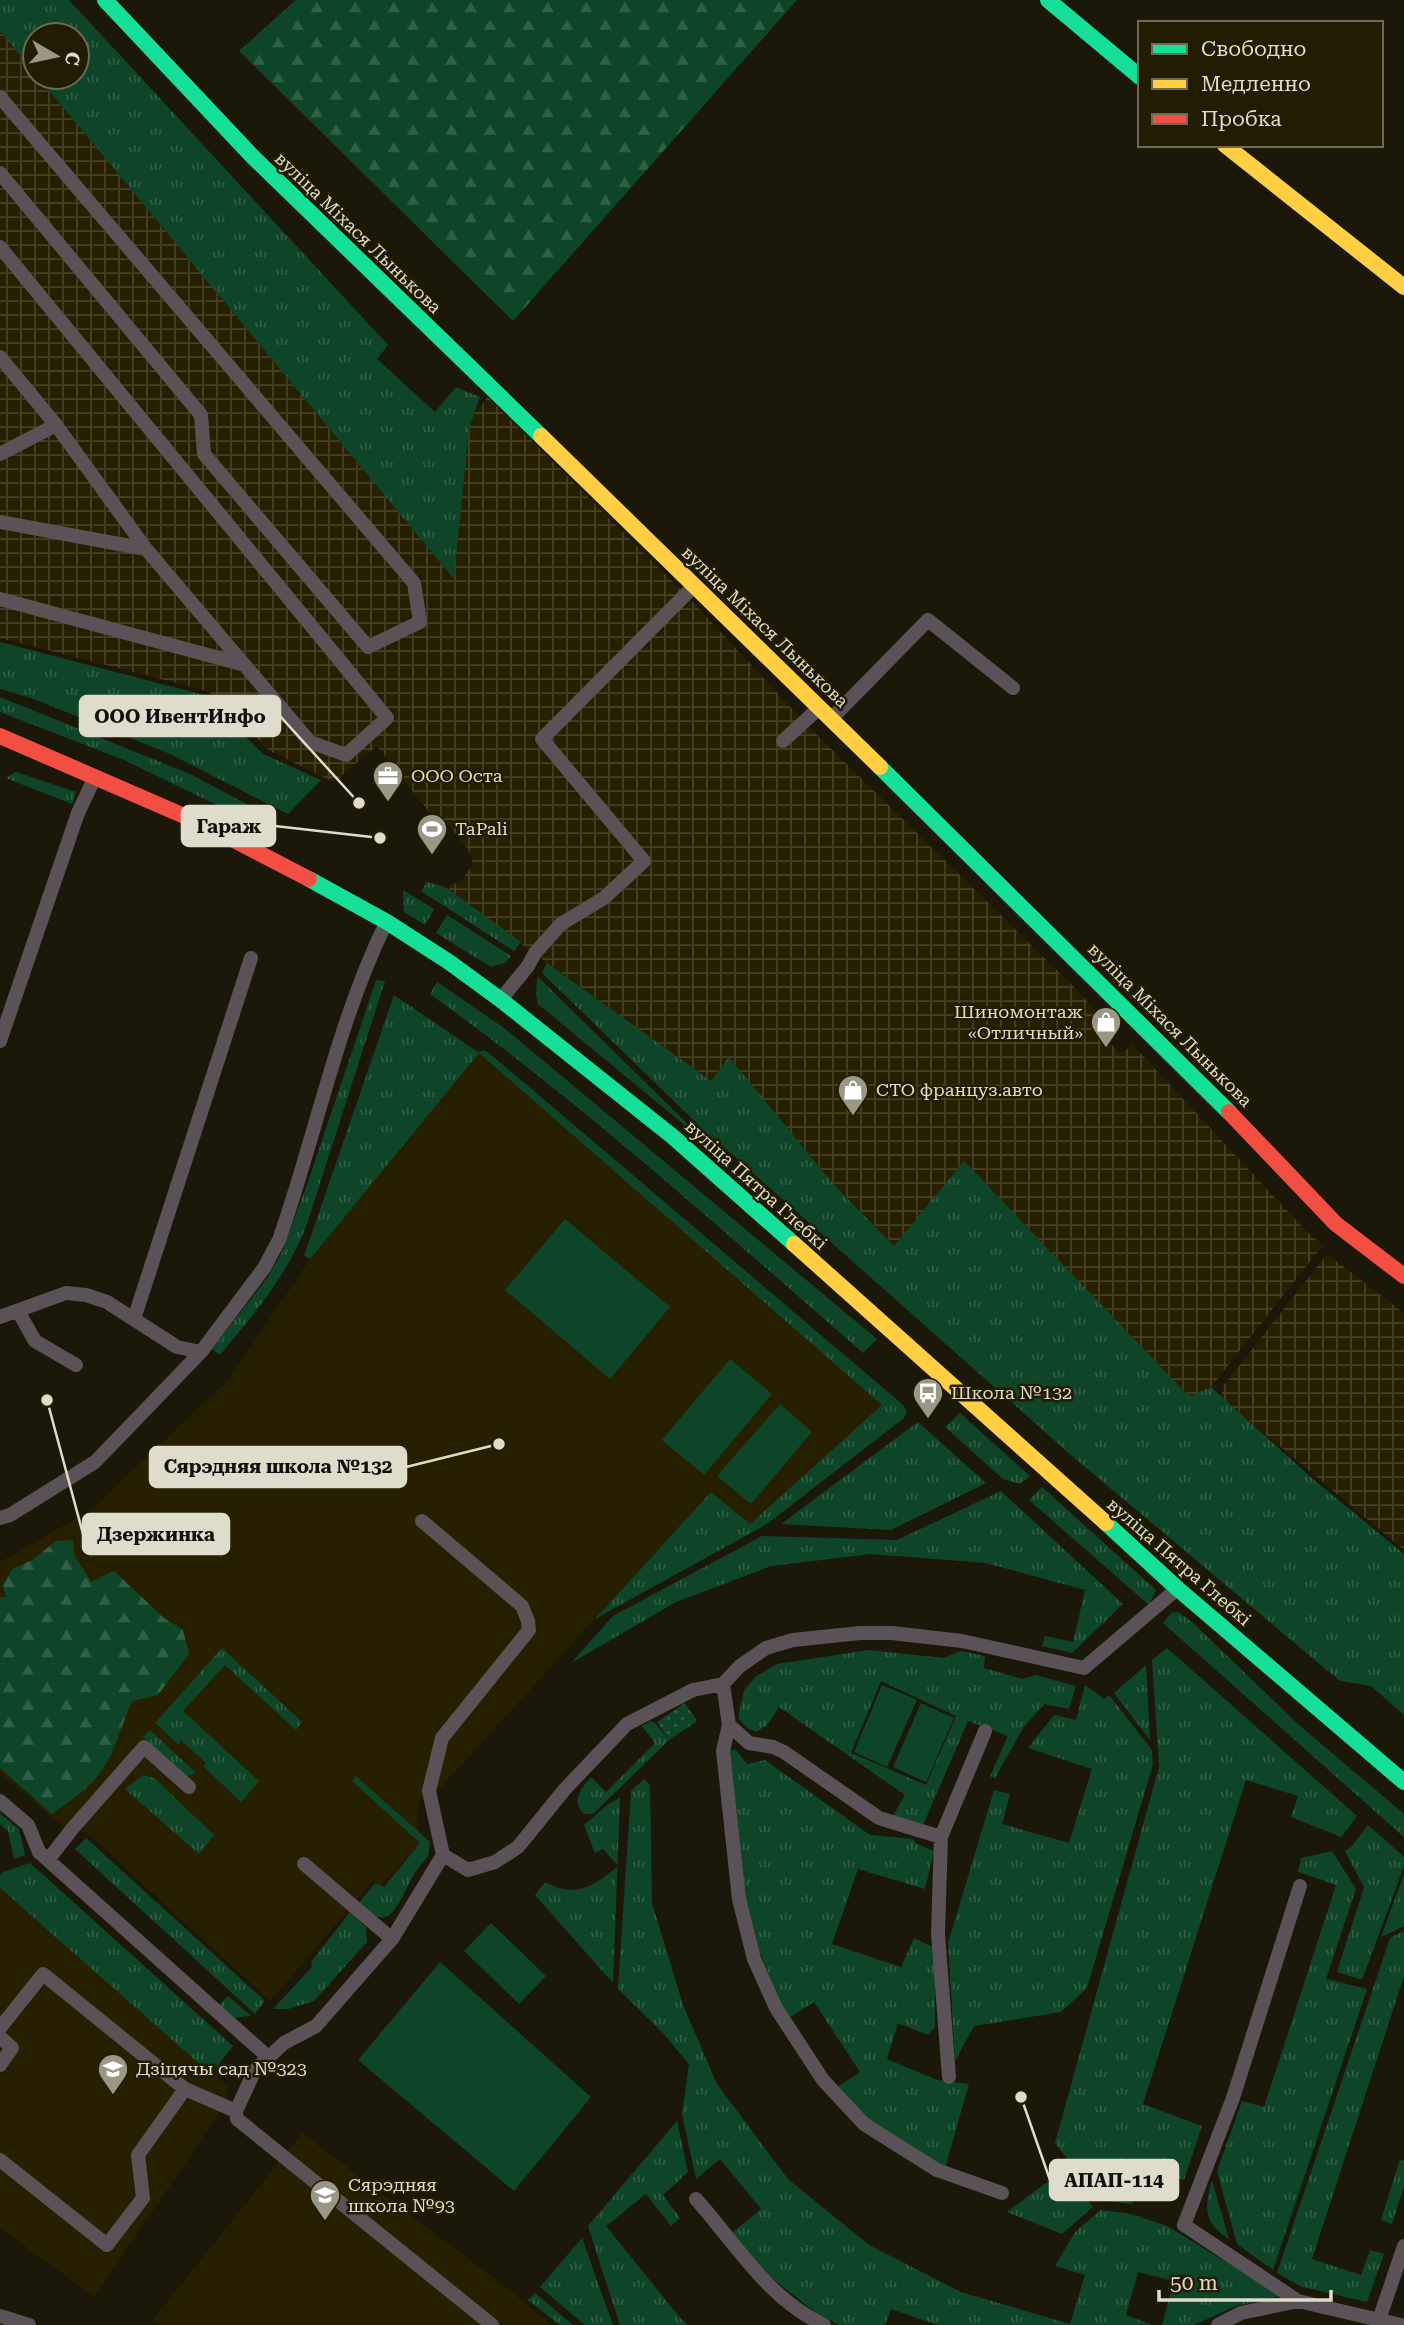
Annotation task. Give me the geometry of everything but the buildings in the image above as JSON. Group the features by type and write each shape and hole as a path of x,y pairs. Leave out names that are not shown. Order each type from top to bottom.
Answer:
{"street":[{"name":"вуліца Міхася Лынькова","path":"105,0 253,157 1086,968 1280,1163 1336,1224 1404,1276"},
{"path":"1048,0 1138,75"},
{"path":"1228,147 1404,287"},
{"name":"вуліца Пятра Глебкі","path":"0,736 205,825 295,871 387,922 501,999 672,1136 1178,1588 1404,1782"}],"lane":[{"path":"0,97 414,583 420,622 368,647 204,454 201,415 0,173"},
{"path":"0,247 387,718 346,755 310,742 146,549 56,425 6,371 0,357"},
{"path":"0,454 56,425"},
{"path":"0,523 146,549"},
{"path":"501,999 535,953 561,924 604,898 644,861 542,739 695,585"},
{"path":"0,599 244,665"},
{"path":"783,741 826,713 928,620 1013,688"},
{"path":"0,1041 78,813 95,776"},
{"path":"0,1518 10,1515 95,1462 201,1352 264,1268 279,1240 346,1028 371,955 387,922"},
{"path":"134,1319 251,958"},
{"path":"0,1317 66,1293 86,1295 107,1301 177,1348 201,1352"},
{"path":"18,1311 35,1341 76,1365"},
{"path":"422,1521 522,1606 529,1630 442,1738 429,1791 443,1855 392,1939 316,2026 284,2043 255,2070 236,2111 237,2119 492,2325"},
{"path":"443,1855 468,1870 495,1862 518,1847 565,1789 626,1724 694,1690 723,1684 740,1666 766,1648 793,1640 860,1633 933,1636 1084,1668 1178,1588"},
{"path":"723,1684 729,1725 723,1751 739,1899 754,1959 776,2008 823,2080 864,2124 937,2170 1002,2193"},
{"path":"729,1725 749,1743 773,1747 784,1752 879,1818 941,1838"},
{"path":"949,2077 938,1934 941,1838 985,1731"},
{"path":"48,1860 144,1747 189,1787"},
{"path":"0,1801 28,1825 39,1852 268,2057"},
{"path":"304,1864 392,1939"},
{"path":"1300,1886 1234,2098 1184,2225 1298,2301 1401,2325"},
{"path":"0,2028 43,1974 185,2090 236,2111"},
{"path":"0,2037 12,2048 0,2065"},
{"path":"0,2160 107,2245 143,2198 138,2155 185,2090"},
{"path":"696,2199 760,2278 789,2302 824,2325"},
{"path":"1378,2320 1404,2246"},
{"path":"1218,2325 1252,2310 1298,2301"},
{"path":"0,2316 29,2325"}],"shaded area":[{"path":"0,31 21,56 21,91 50,91 453,578 469,429 474,414 488,397 686,595 811,729 1076,989 1105,1021 1097,1031 1122,1054 1132,1044 1306,1231 1323,1245 1211,1387 1191,1396 964,1161 895,1246 835,1186 729,1058 711,1081 449,892 449,885 461,882 473,863 468,849 448,824 440,826 377,746 334,782 270,751 208,691 0,638"},
{"path":"478,1052 883,1405 750,1525 711,1492 442,1786 421,1795 417,1811 420,1843 381,1886 374,1880 270,2001 89,1835 62,1826 0,1773 0,1562 91,1510 230,1378 310,1259"},
{"path":"1327,1254 1404,1313 1404,1550 1221,1397 1224,1385"},
{"name":"Дзіцячы сад №323","path":"0,1888 228,2086 224,2105 95,2297 0,2228"},
{"name":"Сярэдняя школа №93","path":"302,2133 507,2288 551,2325 159,2325 153,2320"}],"green space":[{"path":"0,0 69,0 88,21 21,21 21,56 0,31"},
{"path":"296,0 797,0 513,321 239,51"},
{"path":"91,24 388,345 377,359 435,412 456,387 480,397 469,429 454,579 50,91 91,91"},
{"path":"0,642 204,695 263,754 321,780 288,814 170,754 34,699 0,689"},
{"path":"0,697 190,774 275,819 258,825 124,760 0,712"},
{"path":"16,772 76,792 72,804 6,778"},
{"path":"427,882 445,887 521,942 514,951 421,891"},
{"path":"403,890 434,909 425,925 404,912"},
{"path":"447,915 511,956 505,963 491,967 436,933"},
{"path":"547,963 711,1081 729,1057 835,1186 894,1246 964,1161 1181,1388 1191,1396 1211,1387 1314,1480 1404,1554 1404,1715 1371,1686 1340,1681 1072,1456 711,1133 716,1142 542,973"},
{"path":"539,978 699,1137 538,1004 536,995"},
{"path":"376,980 385,981 306,1227 279,1279 220,1355 212,1349 267,1278 282,1252"},
{"path":"437,982 504,1028 877,1339 863,1353 597,1123 430,994"},
{"path":"394,995 478,1052 485,1050 902,1404 907,1411 904,1418 767,1524 595,1619 711,1492 750,1524 882,1405 479,1053 310,1259 304,1256"},
{"path":"565,1219 670,1307 610,1379 505,1290"},
{"path":"730,1359 772,1394 704,1475 662,1440"},
{"path":"780,1404 812,1432 751,1504 717,1476"},
{"path":"960,1413 1030,1476 1020,1484 1003,1479 945,1427"},
{"path":"918,1422 986,1483 891,1530 781,1524"},
{"path":"1042,1487 1156,1590 1149,1605 1029,1500"},
{"path":"1001,1491 1123,1604 1072,1653 1042,1646 1045,1636 1073,1642 1085,1590 986,1563 871,1554 771,1566 676,1602 571,1663 613,1616 762,1536 897,1540"},
{"path":"73,1540 75,1556 91,1582 114,1571 164,1618 183,1630 189,1654 158,1695 132,1701 102,1770 86,1788 52,1814 0,1768 0,1597 6,1597 3,1585 12,1569 32,1560 56,1541"},
{"path":"1178,1612 1192,1622 1299,1725 1404,1814 1404,1837 1163,1623 1171,1613"},
{"path":"222,1648 302,1722 296,1730 225,1665 183,1711 259,1781 241,1802 203,1766 206,1763 181,1740 178,1744 155,1723"},
{"path":"1167,1648 1357,1816 1341,1837 1291,1817 1298,1796 1246,1780 1143,2104 1202,2126 1184,2180 1143,2169 1132,2204 1099,2200 1055,2143 1159,1767 1152,1660"},
{"path":"869,1650 943,1658 961,1651 985,1656 984,1668 1022,1679 1036,1675 1076,1686 1069,1709 1044,1704 1023,1728 995,1778 990,1776 1008,1736 968,1721 923,1825 892,1817 905,1795 779,1707 767,1725 756,1732 747,1728 738,1718 744,1690 755,1677 777,1664","holes":["881,1681 956,1716 926,1785 851,1753"]},
{"path":"1146,1665 1150,1740 1114,1693"},
{"path":"882,1685 917,1700 887,1767 854,1752"},
{"path":"1085,1685 1104,1699 1109,1695 1152,1750 1153,1764 1087,1988 1061,2012 974,2026 955,2061 948,1943 994,1790 1010,1794 1002,1824 1069,1843 1092,1769 1028,1748 1054,1715 1076,1720"},
{"path":"685,1703 697,1721 669,1740 657,1722"},
{"path":"921,1703 954,1718 926,1782 893,1767"},
{"path":"651,1721 669,1740 593,1814 584,1814 578,1804 583,1786 591,1777 606,1792 655,1743 642,1726"},
{"path":"150,1730 196,1773 186,1776 178,1772 143,1737"},
{"path":"727,1750 736,1750 747,1764 765,1760 870,1835 913,1839 915,1843 934,1851 925,1889 858,1869 832,1944 901,1967 914,1938 935,1948 935,2027 928,2035 898,2023 887,2059 937,2080 969,2084 945,2168 872,2125 837,2087 860,2072 814,2002 790,2017 782,2006 748,1925"},
{"path":"143,1775 154,1778 214,1835 199,1854 125,1789"},
{"path":"356,1776 430,1842 428,1856 415,1872 399,1903 390,1915 382,1918 373,1915 359,1903 375,1883 384,1887 420,1843 352,1781"},
{"path":"644,1779 650,1785 652,1903 683,2005 717,2084 788,2179 869,2245 961,2292 1070,2324 1085,2275 1055,2266 1076,2231 1101,2210 1131,2214 1167,2226 1282,2296 1236,2306 1194,2325 1162,2325 1174,2281 1138,2272 1126,2315 1152,2325 937,2325 891,2309 885,2325 839,2325 816,2313 763,2271 732,2233 761,2209 720,2159 696,2179 682,2114 689,2064 662,2032 618,1989 631,1791"},
{"path":"620,1798 617,1865 603,1849 595,1853 584,1825"},
{"path":"0,1813 19,1829 25,1855 14,1859 8,1831 0,1824"},
{"path":"1368,1825 1404,1857 1404,1866 1362,1980 1337,1972 1364,1887 1345,1851"},
{"path":"86,1838 265,2001 255,2014 75,1849"},
{"path":"1332,1851 1356,1889 1326,1979 1367,1989 1273,2270 1237,2244 1217,2171 1242,2101 1264,2107 1336,1885 1298,1872 1301,1858"},
{"path":"30,1863 233,2046 211,2074 0,1888 0,1875 3,1872"},
{"path":"617,1866 613,1983 535,1895 545,1882 566,1889 584,1888"},
{"path":"1404,1874 1404,1926 1381,1937"},
{"path":"350,1912 366,1927 367,1942 314,2001 288,2009 273,2009 312,1967 311,1962"},
{"path":"491,1923 546,1976 519,2004 464,1951"},
{"path":"1404,1931 1404,1976 1312,2259 1361,2275 1370,2250 1384,2254 1367,2302 1302,2287 1277,2273 1390,1938"},
{"path":"440,1962 591,2097 514,2191 358,2060"},
{"path":"228,1996 251,2016 232,2018 217,2007"},
{"path":"677,2121 688,2172 663,2195 680,2218 671,2226 646,2194 606,2226 688,2325 620,2325 588,2226"},
{"path":"1400,2159 1404,2161 1404,2186 1392,2224 1381,2220"},
{"path":"1065,2169 1093,2207 1062,2234 1007,2212"},
{"path":"1212,2180 1229,2239 1214,2227 1208,2214"},
{"path":"582,2238 613,2325 585,2325 540,2287"},
{"path":"535,2293 573,2325 560,2325 528,2300"}],"traffic: fast":[{"path":"105,0 253,157 541,436"},
{"path":"1048,0 1138,75"},
{"path":"880,767 1229,1112"},
{"path":"309,879 387,922 501,1000 672,1136 794,1244"},
{"path":"1106,1523 1178,1589 1404,1782"}],"traffic: slow":[{"path":"1228,147 1404,287"},
{"path":"541,436 880,767"},
{"path":"794,1244 1106,1523"}],"traffic: jam":[{"path":"0,736 205,825 309,879"},
{"path":"1229,1112 1336,1224 1404,1276"}],"place":[{"name":"ООО ИвентИнфо","path":"359,803"},
{"name":"ООО Оста","path":"388,803"},
{"name":"Гараж","path":"380,838"},
{"name":"TaPali","path":"432,856"},
{"name":"Шиномонтаж «Отличный»","path":"1106,1049"},
{"name":"СТО француз.авто","path":"853,1117"},
{"name":"Дзержинка","path":"47,1400"},
{"name":"Школа №132","path":"928,1420"},
{"name":"Сярэдняя школа №132","path":"499,1444"},
{"name":"Дзіцячы сад №323","path":"113,2096"},
{"name":"АПАП-114","path":"1021,2097"},
{"name":"Сярэдняя школа №93","path":"325,2222"}]}
